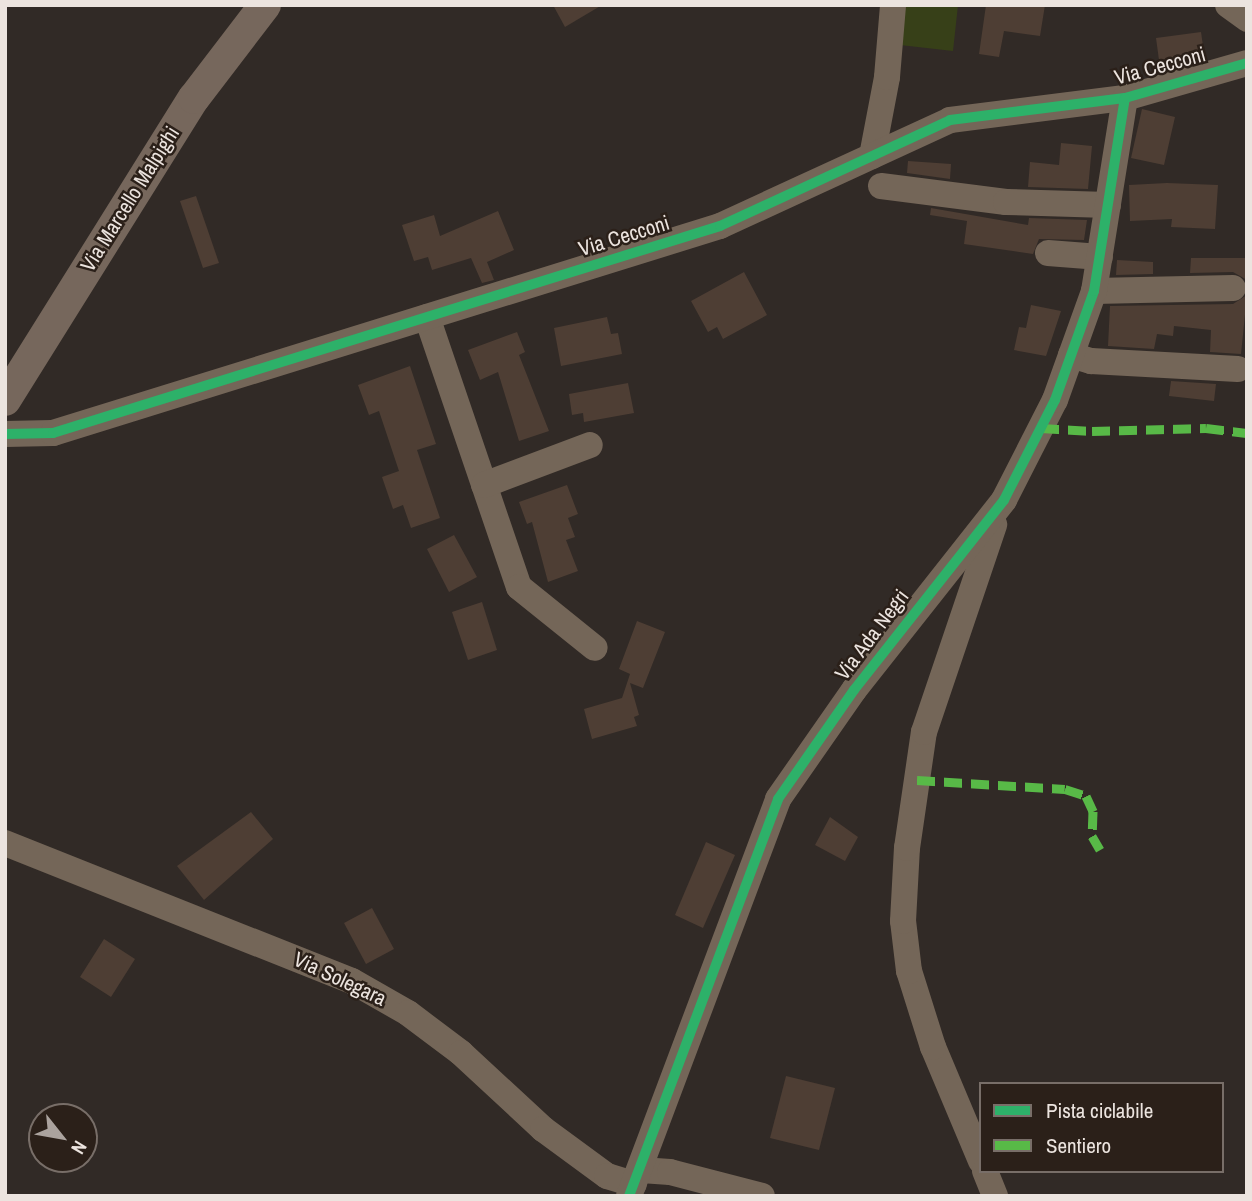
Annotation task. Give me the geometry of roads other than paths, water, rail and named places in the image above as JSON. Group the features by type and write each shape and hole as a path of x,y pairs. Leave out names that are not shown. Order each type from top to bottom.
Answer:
{"main road":[{"name":"Via Marcello Malpighi","path":"5,400 194,98 265,5"}],"street":[{"path":"872,156 893,5"},
{"path":"1228,5 1247,19"},
{"name":"Via Cecconi","path":"5,434 53,433 719,226 950,120 1125,98 1247,62"},
{"name":"Via Ada Negri","path":"635,1183 778,799 862,679 1003,500 1055,400 1094,291 1125,98"},
{"path":"881,186 1006,202 1108,205"},
{"path":"1048,253 1100,257"},
{"path":"1094,291 1233,288"},
{"path":"427,317 519,587 595,648"},
{"path":"1071,355 1091,360 1238,369"},
{"path":"484,485 590,445"},
{"path":"979,1156 933,1047 909,971 903,921 907,848 924,732 970,586 1003,500"},
{"name":"Via Solegara","path":"5,843 352,981 408,1013 461,1053 543,1129 607,1176 635,1183 670,1172 756,1195"},
{"path":"986,1173 995,1196"}]}
